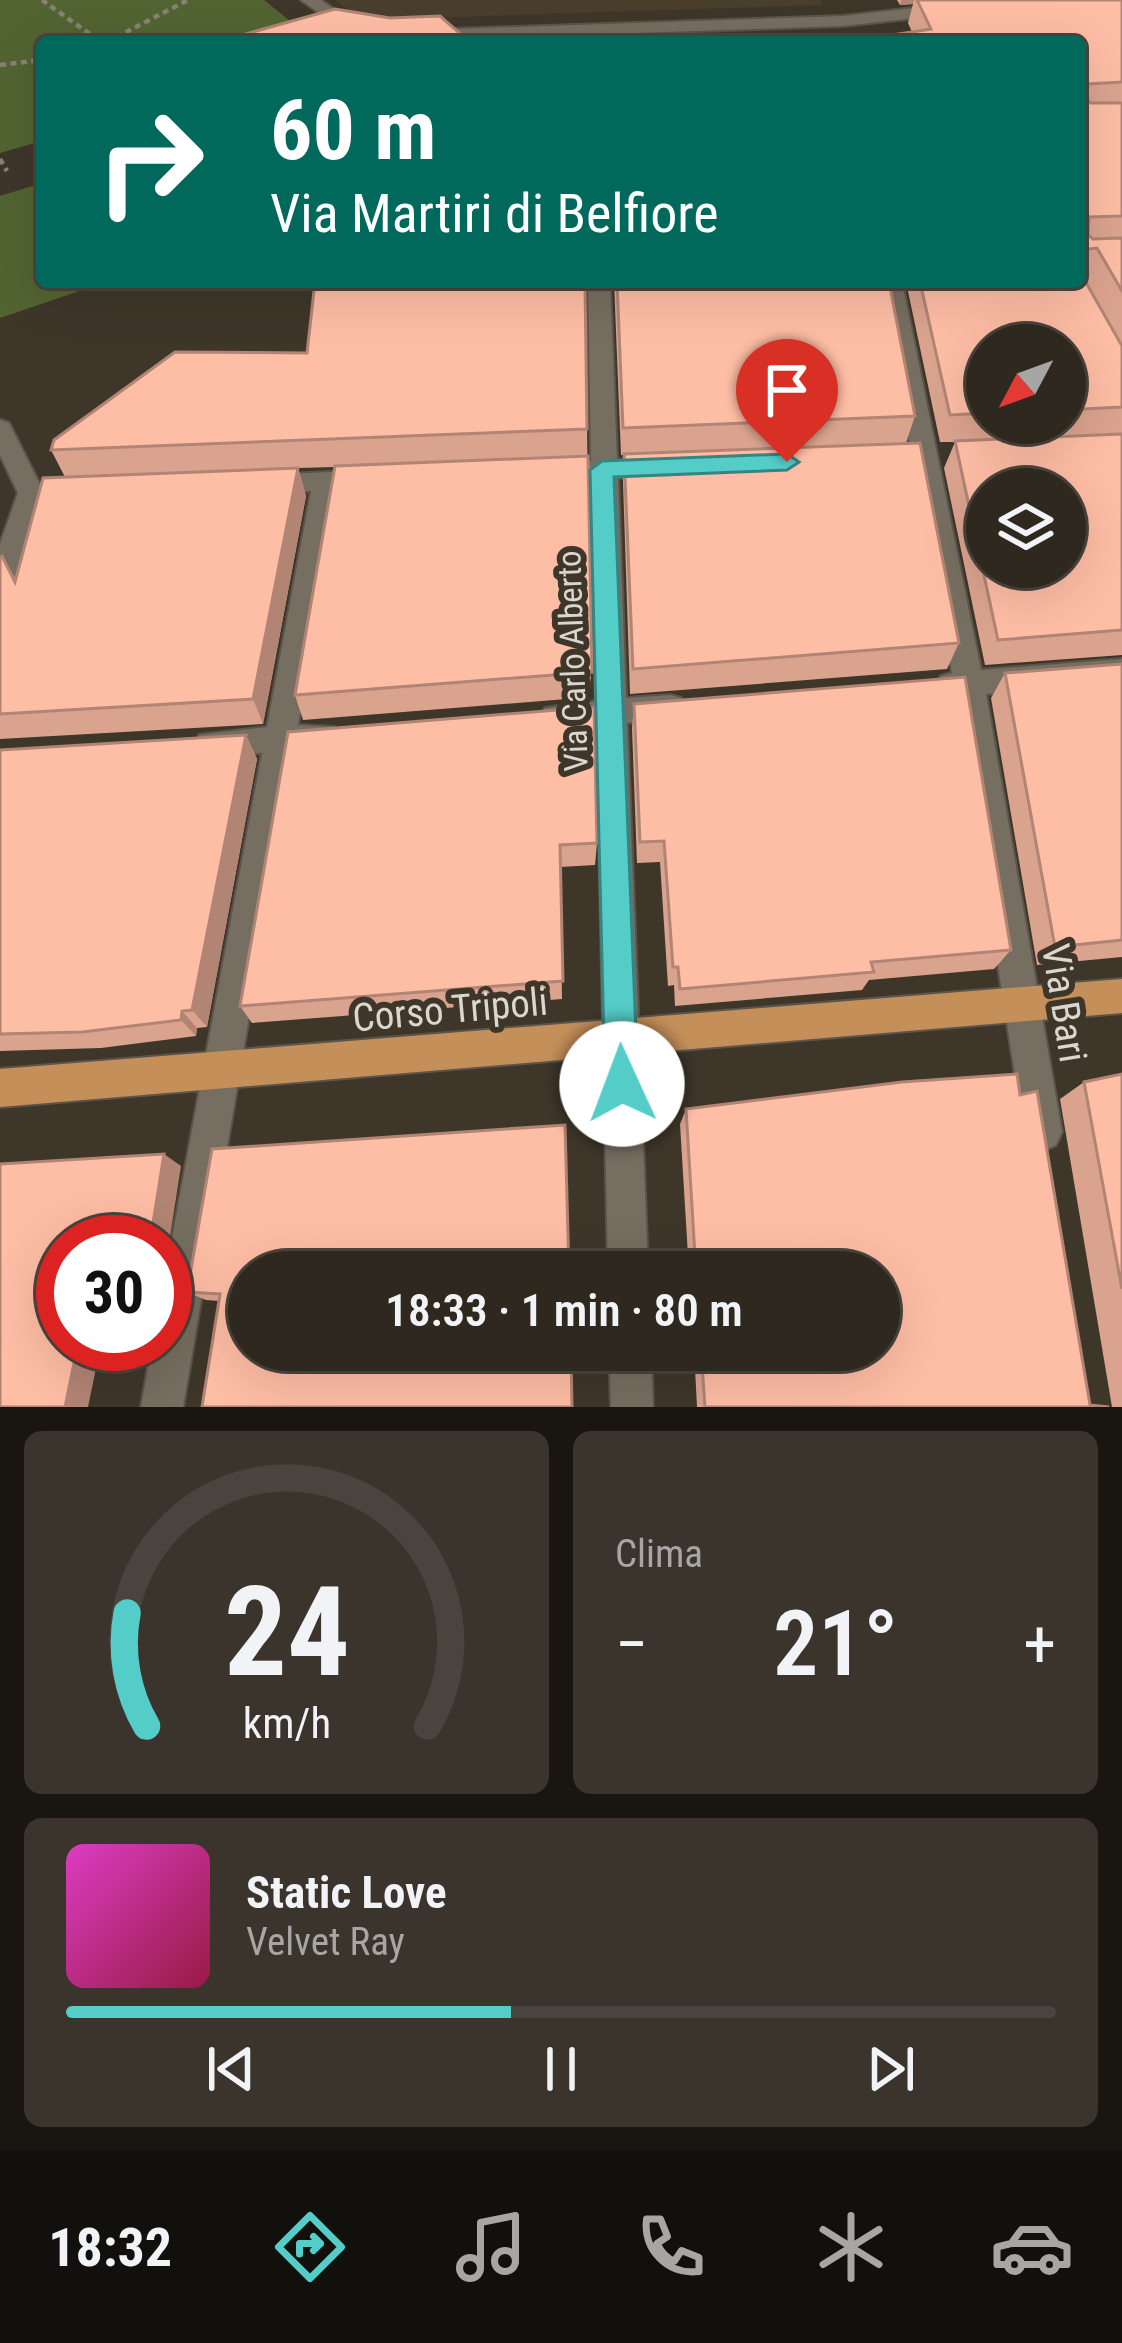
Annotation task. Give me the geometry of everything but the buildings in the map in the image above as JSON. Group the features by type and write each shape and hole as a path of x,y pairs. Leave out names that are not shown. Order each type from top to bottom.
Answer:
{"main road":[{"name":"Corso Tripoli","path":"0,1088 1122,996"}],"street":[{"path":"310,0 352,32 373,34"},
{"path":"837,0 846,36"},
{"path":"394,36 547,36 844,21 1033,0"},
{"name":"Via Carlo Alberto","path":"599,288 627,1251"},
{"name":"Via Bari","path":"892,288 969,683 1049,1170"},
{"path":"0,429 42,493 0,584"},
{"path":"533,472 694,466"},
{"path":"236,485 395,478"},
{"path":"162,1407 326,481"},
{"path":"924,687 1122,671"},
{"path":"514,720 699,705"},
{"path":"185,746 349,734"},
{"path":"631,1371 632,1407"}],"path":[{"path":"42,0 95,36"},
{"path":"116,36 188,0"},
{"path":"0,65 36,61"},
{"path":"0,160 7,171"}],"shaded area":[{"path":"335,0 821,0 823,5 363,20"}],"green space":[{"path":"0,0 264,0 309,36 36,36 36,143 0,153"},
{"path":"36,185 36,288 88,288 0,318 0,196"}],"route":[{"path":"622,1084 602,470 787,462"}]}
